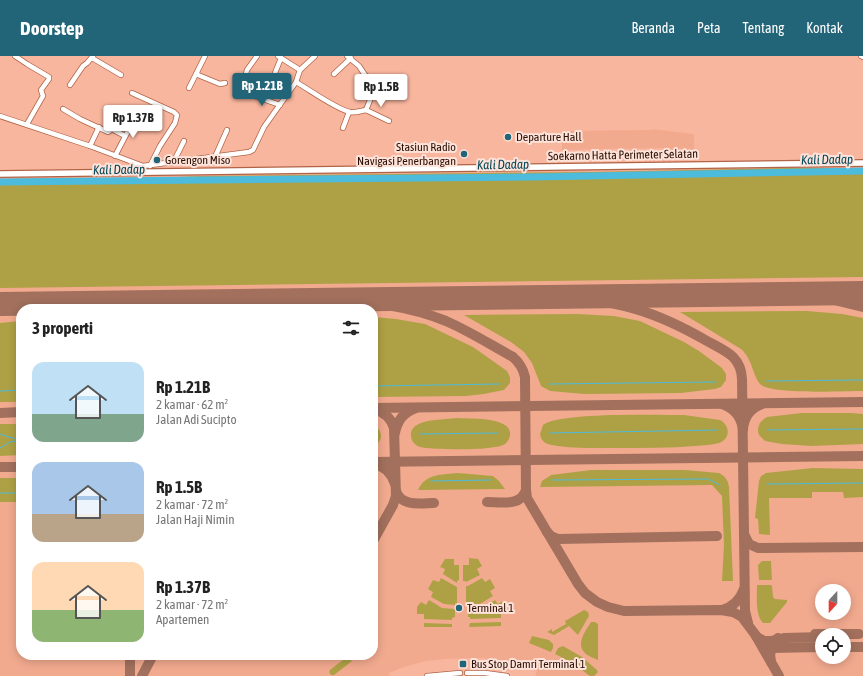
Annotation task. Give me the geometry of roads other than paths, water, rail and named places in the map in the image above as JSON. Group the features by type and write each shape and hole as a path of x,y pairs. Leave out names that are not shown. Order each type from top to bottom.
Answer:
{"main road":[{"name":"Soekarno Hatta Perimeter Selatan","path":"0,174 863,164"}],"street":[{"path":"15,56 22,58 49,77 41,90 43,96 26,124"},
{"path":"189,88 205,56"},
{"path":"245,77 247,70 257,56"},
{"path":"0,116 90,146 141,166 249,152 254,150 264,128 296,82 300,70 315,56"},
{"path":"70,85 83,65 87,64 92,57 121,75"},
{"path":"269,88 279,57 300,70"},
{"path":"334,74 349,57 365,75 376,83 366,110"},
{"path":"197,73 198,75 220,84 225,83"},
{"path":"296,82 334,105 349,112 366,110 389,121"},
{"path":"132,93 174,112 177,115 150,166"},
{"path":"249,94 280,105"},
{"path":"63,109 80,120 108,132 112,129 125,136"},
{"path":"343,128 349,112"},
{"path":"115,156 136,114"},
{"path":"90,146 99,127"},
{"path":"215,157 227,130"},
{"path":"173,163 184,141"},
{"path":"427,676 460,673"},
{"path":"467,673 485,673 507,676"}],"waterway":[{"name":"Kali Dadap","path":"0,182 533,177 863,171"},
{"path":"766,381 863,380"},
{"path":"549,384 716,382"},
{"path":"378,386 500,384"},
{"path":"0,391 16,390"},
{"path":"767,430 863,429"},
{"path":"550,433 717,430"},
{"path":"420,434 498,433"},
{"path":"0,434 16,438"},
{"path":"0,448 10,442 16,441"},
{"path":"552,480 708,479 720,485"},
{"path":"431,481 491,480"},
{"path":"767,484 863,483"},
{"path":"0,493 16,493"}],"place":[{"name":"Departure Hall","path":"508,137"},
{"name":"Stasiun Radio Navigasi Penerbangan","path":"464,154"},
{"name":"Gorengon Miso","path":"157,160"},
{"name":"Terminal 1","path":"459,608"},
{"name":"Bus Stop Damri Terminal 1","path":"463,664"}]}
